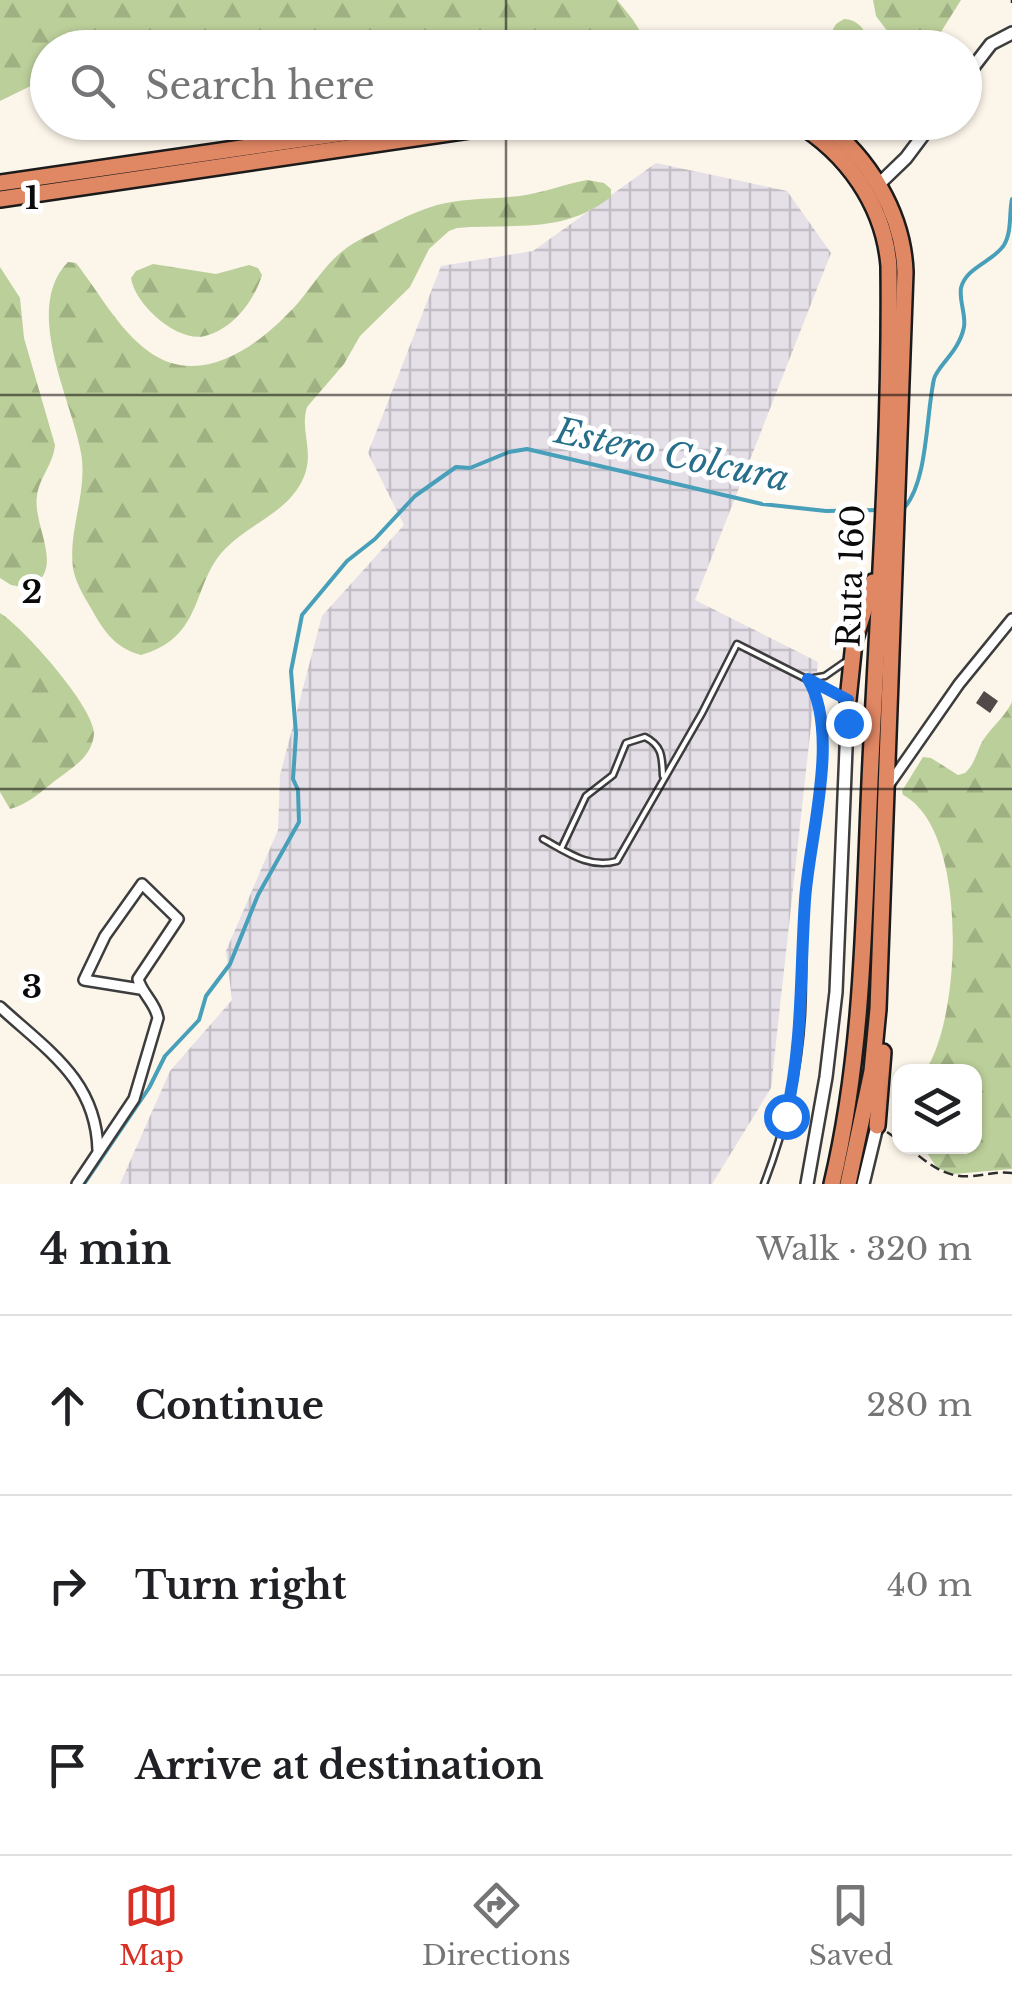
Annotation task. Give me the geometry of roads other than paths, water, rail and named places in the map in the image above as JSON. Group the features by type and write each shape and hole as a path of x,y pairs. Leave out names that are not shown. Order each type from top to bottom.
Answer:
{"highway":[{"path":"0,183 296,140"},
{"path":"0,199 402,140"},
{"name":"Ruta 160","path":"820,140 852,172 877,215 887,248 890,498"},
{"name":"Ruta 160","path":"842,140 878,185 896,222 904,258 889,520 888,785 878,1008 869,1090 848,1184"},
{"name":"Ruta 160","path":"832,1184 856,1042 880,559 889,520"},
{"path":"848,700 854,642 880,559"},
{"path":"877,1126 882,1076 878,1008"}],"street":[{"path":"982,56 992,44 1012,33"},
{"path":"878,185 920,140"},
{"path":"888,785 959,684 1012,619"},
{"path":"807,1184 836,992 848,700"},
{"path":"76,1184 134,1098 158,1018 156,1006 140,989 138,978 178,919 142,884 105,936 84,980 140,989"},
{"path":"0,1008 78,1082 96,1114 98,1153"},
{"path":"863,1184 877,1126"}],"lane":[{"path":"808,679 840,668 854,642"},
{"path":"543,839 580,859 602,865 617,861 736,644 848,700"},
{"path":"764,1184 786,1116 800,1041 805,899 822,744 818,702 808,679"},
{"path":"561,849 586,796 613,775 626,743 645,737 655,742 661,751 663,780"}],"waterway":[{"name":"Estero Colcura","path":"899,508 905,507 918,480 934,379 958,344 964,327 961,288 968,275 1007,240 1012,199"},
{"name":"Estero Colcura","path":"84,1184 149,1088 165,1056 199,1020 206,996 230,964 258,895 299,822 298,790 293,779 296,734 291,671 302,615 347,561 375,539 415,496 456,467 470,468 527,449 762,504 826,511 880,510"}]}
